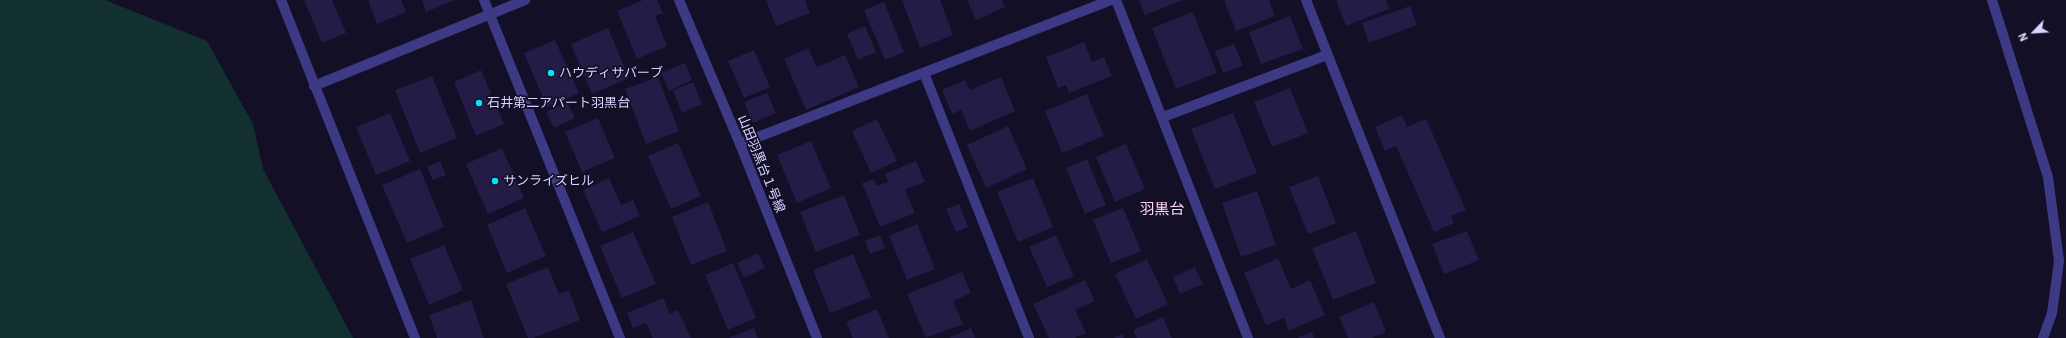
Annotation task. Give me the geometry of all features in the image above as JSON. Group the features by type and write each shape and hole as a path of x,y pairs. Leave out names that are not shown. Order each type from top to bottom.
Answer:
{"street":[{"path":"281,0 414,338"},
{"path":"484,0 620,338"},
{"path":"314,86 524,0"},
{"name":"山田羽黒台１号線","path":"679,0 740,144 817,338"},
{"path":"740,144 1111,0"},
{"path":"1116,0 1163,117 1248,338"},
{"path":"1306,0 1440,338"},
{"path":"1992,0 2048,178 2059,261 2052,313 2044,338"},
{"path":"1163,117 1327,55"},
{"path":"924,73 1029,338"}],"green space":[{"path":"0,0 105,0 207,41 253,124 263,169 353,338 0,338"}],"building":[{"path":"304,0 332,0 346,33 322,43"},
{"path":"368,0 401,0 406,12 377,24"},
{"path":"422,0 455,0 426,12"},
{"path":"643,0 657,0 663,13 655,16 667,46 637,59 617,11"},
{"path":"766,0 805,0 810,13 776,26"},
{"path":"902,0 940,0 953,35 920,48"},
{"path":"967,0 1002,0 1005,7 976,20"},
{"path":"1139,0 1183,0 1145,15"},
{"path":"1224,0 1269,0 1275,16 1236,31"},
{"path":"1336,0 1386,0 1389,9 1346,26"},
{"path":"884,2 904,52 885,60 864,10"},
{"path":"1410,6 1417,25 1369,43 1362,23"},
{"path":"1193,12 1217,73 1176,89 1152,28"},
{"path":"1290,16 1303,49 1261,64 1249,32"},
{"path":"865,26 876,52 858,60 847,34"},
{"path":"608,28 629,78 592,94 571,44"},
{"name":"ハウディサバーブ","path":"555,40 579,93 547,107 524,53"},
{"path":"1084,42 1092,62 1104,57 1112,76 1069,93 1066,85 1058,88 1046,57"},
{"path":"1234,44 1243,66 1223,73 1215,51"},
{"path":"808,48 817,67 845,55 859,87 806,110 784,59"},
{"path":"754,50 770,87 744,98 728,61"},
{"path":"685,63 692,80 669,91 661,73"},
{"name":"石井第二アパート羽黒台","path":"481,70 504,124 476,136 454,82"},
{"path":"432,76 457,138 420,153 395,90"},
{"path":"658,77 679,131 646,144 625,89"},
{"path":"1001,77 1015,111 970,131 961,110 952,114 942,90 965,80 970,90"},
{"path":"693,82 702,104 682,113 673,90"},
{"path":"1290,88 1308,133 1272,147 1254,102"},
{"path":"767,93 776,113 753,123 744,102"},
{"path":"1087,94 1104,136 1062,153 1045,111"},
{"path":"567,102 575,118 554,128 546,112"},
{"path":"390,113 410,161 376,175 356,127"},
{"path":"1233,113 1257,173 1215,189 1191,129"},
{"path":"1402,115 1407,127 1426,119 1466,210 1451,216 1454,223 1434,232 1396,146 1385,151 1375,127"},
{"path":"598,118 615,158 582,172 565,132"},
{"path":"877,119 897,161 871,173 852,131"},
{"path":"1008,126 1027,169 986,188 967,145"},
{"path":"811,141 831,188 797,203 777,155"},
{"path":"678,143 701,196 671,209 648,156"},
{"path":"1126,144 1145,189 1115,202 1096,157"},
{"name":"サンライズヒル","path":"502,148 524,198 488,214 466,164"},
{"path":"1087,159 1106,205 1085,214 1066,168"},
{"path":"440,161 446,175 433,180 427,167"},
{"path":"916,161 925,182 905,190 915,213 880,227 862,183 874,179 877,186 888,182 885,174"},
{"path":"420,169 444,227 407,243 382,185"},
{"path":"1318,176 1336,223 1308,234 1289,187"},
{"path":"609,178 621,205 633,200 640,216 602,232 583,190"},
{"path":"1033,178 1053,227 1018,242 997,192"},
{"path":"1257,191 1276,245 1241,257 1222,203"},
{"path":"844,195 860,235 816,252 800,212"},
{"path":"708,202 727,251 691,265 672,217"},
{"path":"959,204 968,227 956,232 946,209"},
{"path":"525,208 546,256 507,273 487,225"},
{"path":"1123,208 1141,251 1111,263 1093,220"},
{"path":"917,224 935,269 907,280 889,236"},
{"path":"1356,231 1376,283 1333,300 1312,248"},
{"path":"1467,231 1479,260 1444,274 1432,244"},
{"path":"633,232 656,284 622,298 600,246"},
{"path":"880,235 885,248 870,254 865,241"},
{"path":"1056,235 1074,276 1047,287 1029,247"},
{"path":"444,245 463,290 429,305 410,259"},
{"path":"758,253 765,268 744,278 737,263"},
{"path":"853,254 871,297 830,313 813,270"},
{"path":"1278,258 1291,289 1310,280 1325,315 1289,331 1284,318 1266,325 1244,273"},
{"path":"1147,259 1168,304 1136,319 1115,274"},
{"path":"733,263 756,318 728,330 705,275"},
{"path":"548,267 559,294 569,290 580,320 534,338 528,338 506,284"},
{"path":"1195,267 1203,284 1180,294 1173,277"},
{"path":"962,272 971,293 953,301 963,324 926,338 907,294"},
{"path":"1085,280 1095,301 1075,310 1086,333 1075,338 1049,338 1033,304"},
{"path":"663,298 670,314 678,310 691,338 653,338 646,323 633,328 627,313"},
{"path":"471,300 484,338 437,338 429,315"},
{"path":"1374,302 1386,332 1372,338 1348,338 1339,317"},
{"path":"877,309 889,338 853,338 846,322"},
{"path":"1163,317 1172,338 1137,338 1133,330"},
{"path":"754,328 758,338 728,338"},
{"path":"971,328 975,338 949,338"},
{"path":"1312,332 1314,338 1297,338"},
{"path":"1122,334 1124,338 1114,338"}],"place":[{"name":"ハウディサバーブ","path":"551,73"},
{"name":"石井第二アパート羽黒台","path":"479,103"},
{"name":"サンライズヒル","path":"495,181"}],"district":[{"name":"羽黒台","path":"1162,210"}]}
